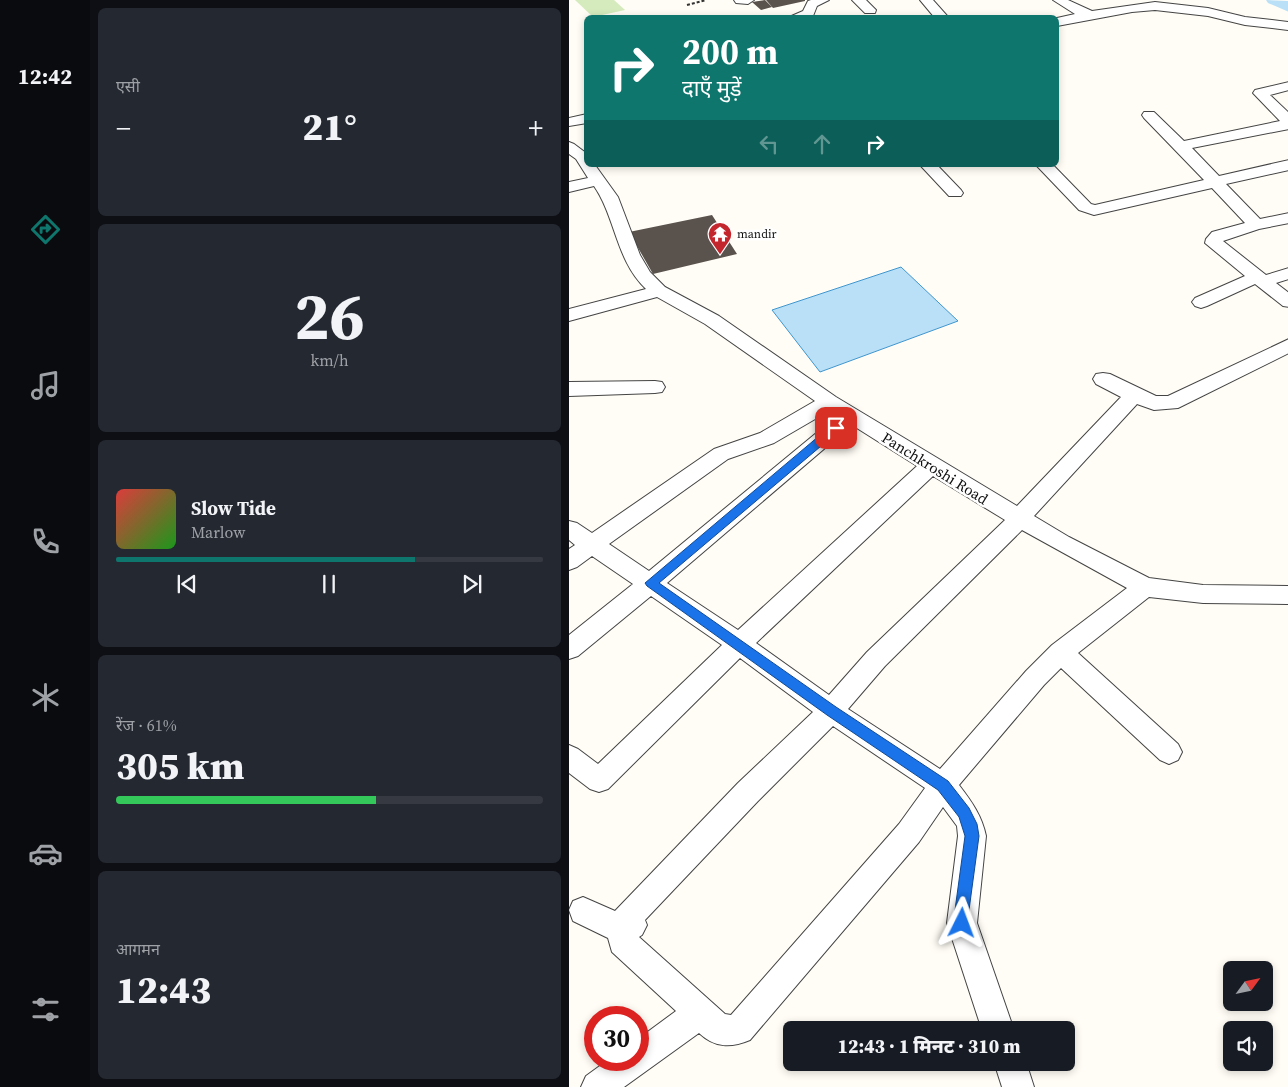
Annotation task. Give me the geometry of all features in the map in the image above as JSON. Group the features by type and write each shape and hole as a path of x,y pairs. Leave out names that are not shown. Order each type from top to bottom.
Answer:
{"street":[{"path":"740,0 748,0"},
{"path":"802,15 808,13 812,4 823,0"},
{"path":"857,0 870,10"},
{"path":"926,0 940,15"},
{"path":"1059,0 1078,11 1091,15"},
{"path":"1059,22 1132,8 1155,6 1208,12 1245,21 1288,26"},
{"path":"1288,86 1260,93 1288,123"},
{"path":"1149,115 1256,225"},
{"path":"569,122 584,119"},
{"path":"1181,146 1288,123"},
{"name":"Panchkroshi Road","path":"569,148 584,160"},
{"path":"1046,167 1085,207 1094,210 1288,165"},
{"path":"931,167 955,193"},
{"path":"569,187 591,170"},
{"name":"Panchkroshi Road","path":"591,170 610,197 631,255 643,275 659,291 712,320 850,416 1019,519 1145,587 1203,594 1288,595"},
{"path":"1288,218 1256,225 1214,239 1214,243 1288,302"},
{"path":"1201,302 1260,279 1288,273"},
{"path":"569,316 659,291"},
{"path":"1103,379 1154,403 1171,402 1288,345"},
{"path":"569,389 655,386"},
{"path":"1135,395 1066,466 1019,519 876,659 831,711 727,813 626,919 623,942 716,1027 728,1031 739,1029 909,833 943,786 1035,678 1061,652 1145,587"},
{"path":"569,562 721,454 767,438 829,402"},
{"path":"569,649 651,583 850,416"},
{"path":"569,758 599,780 739,644 931,465"},
{"path":"569,529 651,583 831,711 943,786 970,824 972,836 962,923 995,1021"},
{"path":"1061,652 1169,752"},
{"path":"583,911 626,926"},
{"path":"649,1050 700,1013"},
{"path":"597,1087 620,1071"},
{"path":"1013,1071 1018,1087"}],"path":[{"path":"687,5 706,0"}],"green space":[{"path":"575,0 614,0 625,10 602,15 591,15"}],"water":[{"path":"901,267 958,321 820,372 772,310"}],"building":[{"path":"765,0 772,7 761,10 752,2"},
{"path":"766,0 805,0 805,1 773,8"},
{"path":"712,215 737,254 653,274 629,232"}],"waterway":[{"path":"1274,0 1289,7"}],"place":[{"name":"mandir","path":"720,255"}],"route":[{"path":"836,428 651,583 831,711 943,786 964,813 970,824 972,836 962,923"}]}
